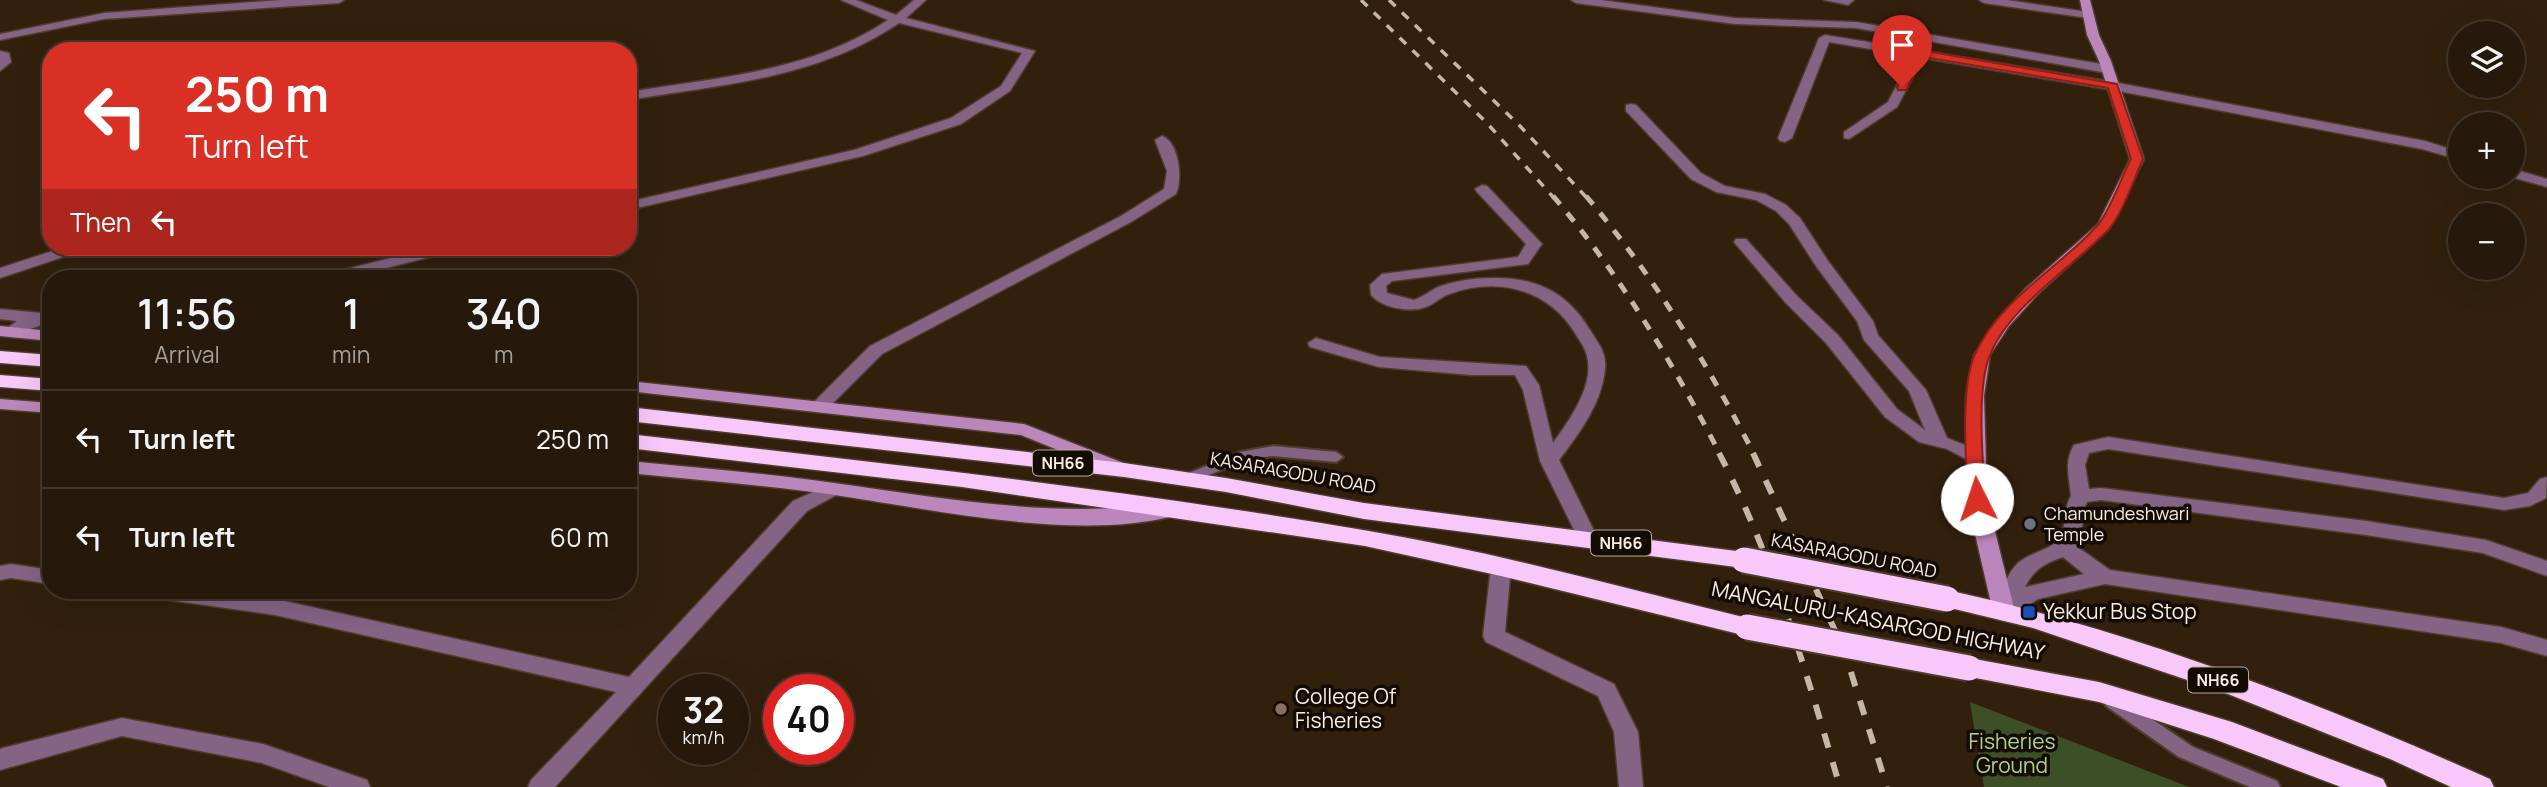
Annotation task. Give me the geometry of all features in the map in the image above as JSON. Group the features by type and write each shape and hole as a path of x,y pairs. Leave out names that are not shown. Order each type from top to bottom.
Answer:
{"highway":[{"path":"0,357 42,360"},
{"path":"0,381 42,385"},
{"name":"KASARAGODU ROAD","path":"637,415 1187,479 1364,511 1744,560 2004,612"},
{"name":"NH66","path":"637,442 962,480 1171,510"},
{"name":"MANGALURU-KASARGOD HIGHWAY","path":"1171,510 1364,538 1501,566 1747,627 2099,692 2222,730 2373,787"},
{"name":"NH66","path":"2004,612 2036,619 2232,685 2400,751 2480,787"}],"street":[{"path":"0,37 104,16 339,0"},
{"path":"637,204 858,153 956,121 1006,88 1029,51 897,19 846,0"},
{"path":"637,94 730,83 821,60 880,33 922,0"},
{"path":"1576,0 1735,21 1856,25 2107,69"},
{"path":"1829,0 1849,0"},
{"path":"1984,0 2087,7 2093,35 2137,159 2104,226 2032,291 2003,323 1982,355 1975,396 1973,455 1977,499 2004,612"},
{"path":"1784,138 1825,38 2113,86 2425,145 2448,152"},
{"path":"1849,135 1893,104 1920,53"},
{"path":"0,55 5,56 5,62 0,67"},
{"path":"1631,108 1696,176 1721,189 1760,197 1782,208 1795,221 1821,262 1865,321 1870,336 1917,390 1940,442"},
{"path":"819,407 876,350 1126,219 1171,191 1174,171 1162,140"},
{"path":"2525,177 2547,183"},
{"path":"1482,189 1534,244 1523,261 1388,277 1378,285 1379,295 1397,304 1421,304 1443,291 1494,282 1517,285 1546,294 1568,310 1594,347 1597,368 1587,401 1572,432 1549,461"},
{"path":"1741,242 1791,299 1832,339 1891,413 1924,438 1973,455"},
{"path":"0,272 51,256"},
{"path":"360,270 417,256"},
{"path":"0,314 42,319"},
{"path":"5,332 42,319"},
{"path":"5,332 42,335"},
{"path":"1316,342 1379,362 1471,370 1520,370 1530,379 1541,436 1549,461 1588,539"},
{"path":"637,387 1024,430 1124,471"},
{"path":"0,404 42,407"},
{"path":"2004,612 2022,570 2070,540 2075,506 2081,496 2076,465 2081,449 2108,443 2504,504 2528,502 2542,492 2547,483"},
{"path":"637,468 833,489 996,515 1133,517 1171,510"},
{"path":"787,483 795,492 800,506"},
{"path":"540,787 800,506 833,489"},
{"path":"2081,496 2101,494 2366,528 2486,547 2547,569"},
{"path":"2064,545 2088,568 2105,577 2501,635 2547,648"},
{"path":"1501,566 1494,635 1606,690 1626,732 1631,787"},
{"path":"0,573 11,571 42,576"},
{"path":"2004,612 2032,593 2105,577"},
{"path":"215,599 275,607 634,687"},
{"path":"0,760 122,727 263,754 358,787"}],"lane":[{"path":"1187,479 1245,454 1273,452 1336,457"},
{"path":"2099,692 2186,752 2270,787"}],"green space":[{"name":"Fisheries Ground","path":"1970,702 2189,787 1984,787"}],"railway":[{"path":"1361,0 1486,122 1554,198"},
{"path":"1389,0 1520,126 1587,198"},
{"path":"1553,196 1623,288 1684,387 1720,454"},
{"path":"1586,196 1634,257 1678,321 1754,454"},
{"path":"1719,453 1739,493 1772,575 1840,787"},
{"path":"1753,453 1844,650 1887,787"}],"place":[{"name":"Chamundeshwari Temple","path":"2030,524"},
{"name":"Yekkur Bus Stop","path":"2029,612"},
{"name":"College Of Fisheries","path":"1281,709"}],"route":[{"path":"1902,87 1920,53 2113,86 2137,159 2104,226 2032,291 2003,323 1982,355 1975,396 1973,455 1977,499"}]}
